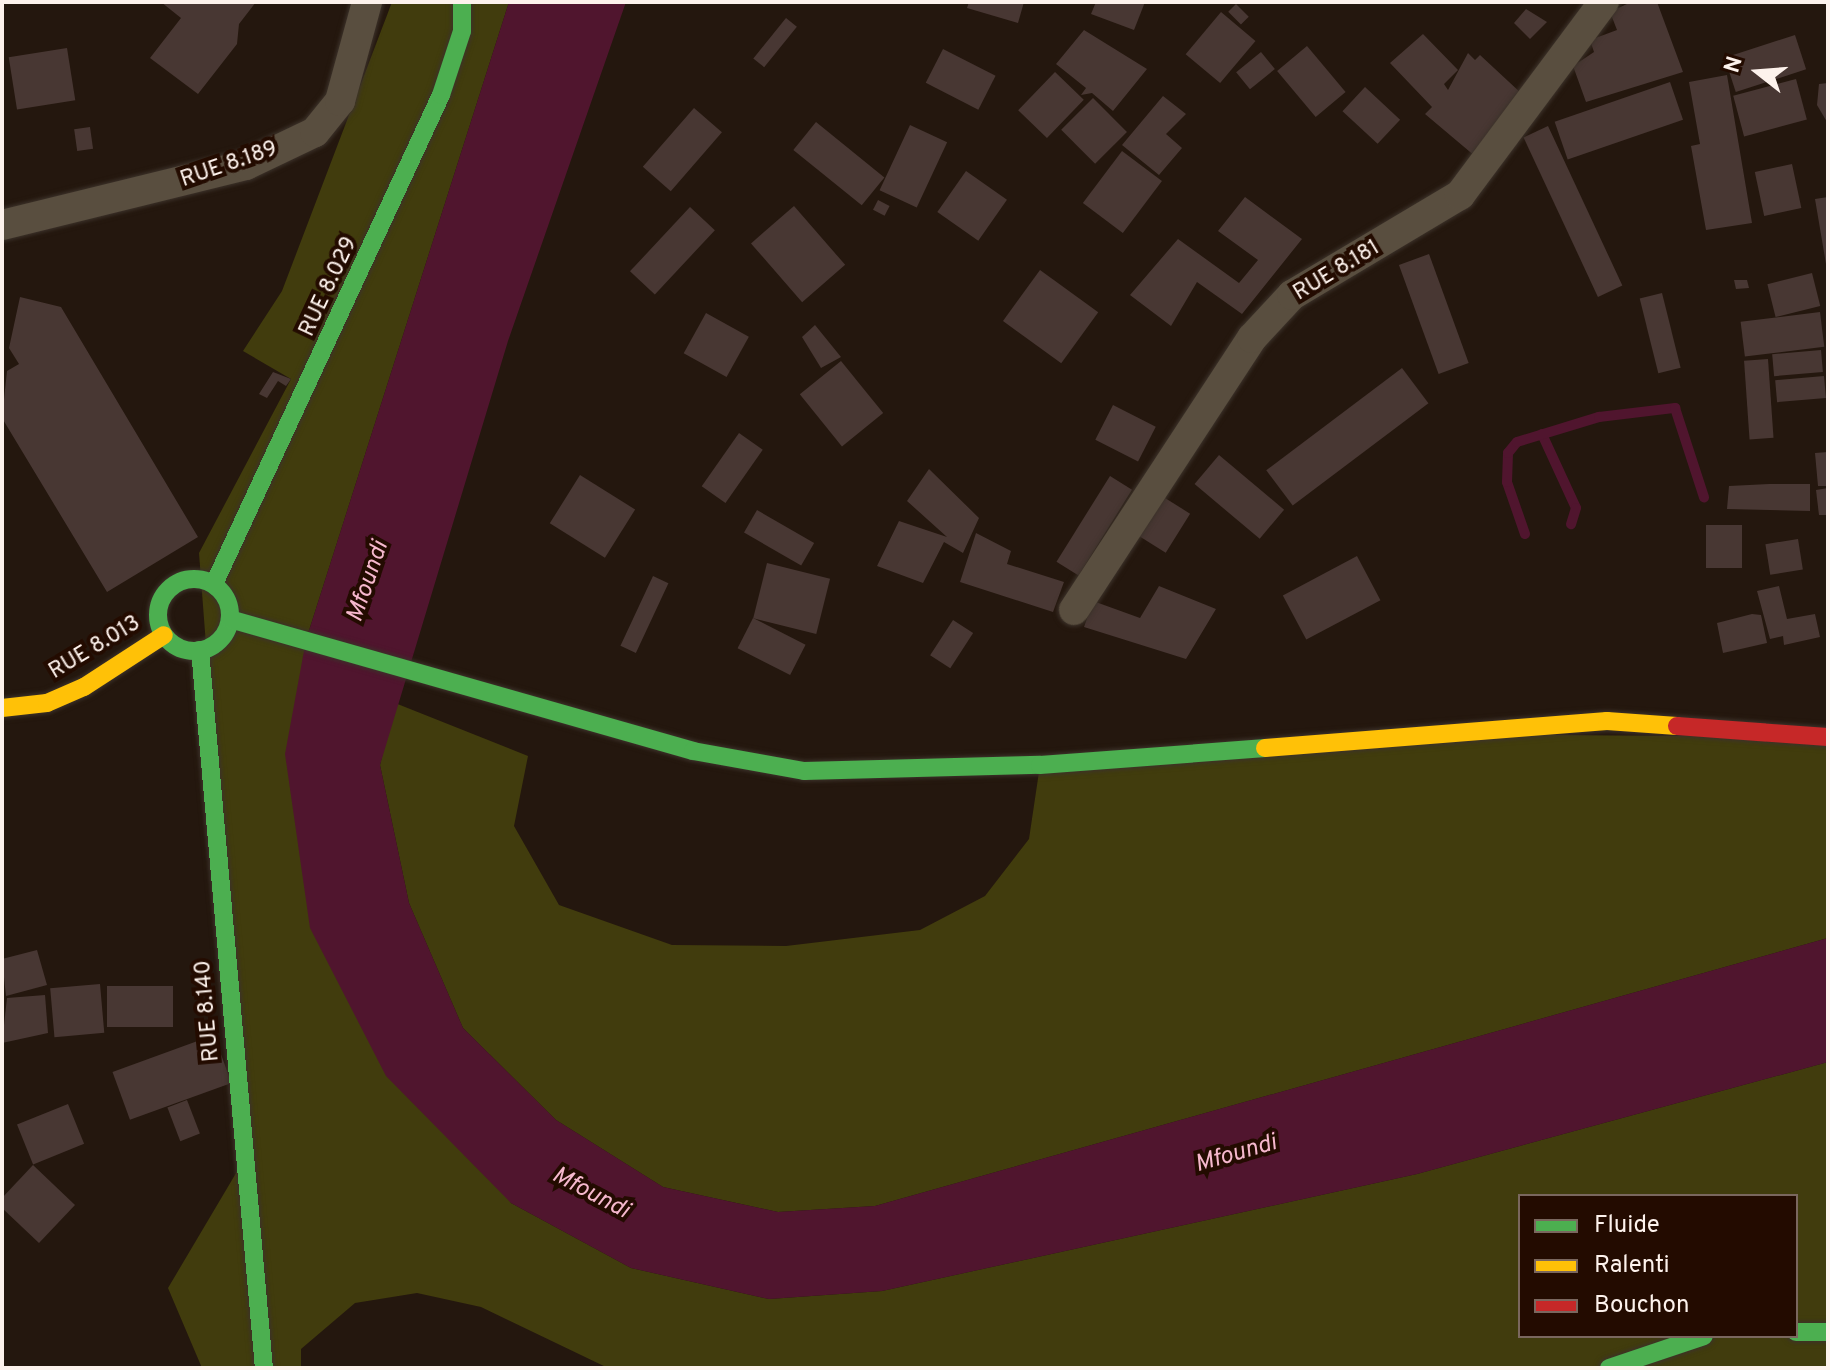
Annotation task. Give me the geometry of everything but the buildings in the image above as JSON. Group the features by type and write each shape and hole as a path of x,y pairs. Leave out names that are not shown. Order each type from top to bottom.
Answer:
{"main road":[{"name":"RUE 8.029","path":"214,584 441,95 462,31 462,2"},
{"path":"197,578 214,584 225,593 230,619 222,639 200,650 176,647 164,635 159,604 167,590 197,578"},
{"path":"230,619 693,751 804,771 1040,765 1607,721 1828,737"},
{"name":"RUE 8.013","path":"2,708 47,703 84,687 164,635"},
{"name":"RUE 8.140","path":"200,650 264,1368"},
{"path":"1798,1332 1828,1332"},
{"path":"1609,1368 1698,1338"}],"street":[{"name":"RUE 8.189","path":"2,225 246,165 315,132 351,73 367,2"},
{"name":"RUE 8.181","path":"1074,610 1252,338 1292,295 1460,195 1604,2"}],"shaded area":[{"path":"392,2 509,2 306,640 511,1203 631,1268 769,1299 882,1291 1417,1174 1828,1062 1828,1368 608,1368 481,1307 417,1293 355,1303 301,1349 301,1368 202,1368 168,1288 245,1158 199,553 291,379 243,351 282,291"},
{"path":"395,703 528,756 514,826 559,905 672,945 786,946 920,930 985,896 1029,839 1040,765 1400,734 1828,737 1828,938 875,1206 778,1212 663,1187 556,1120 463,1028 409,903 380,765"}],"water":[{"name":"Mfoundi","path":"509,2 626,2 508,341 380,765 409,903 463,1028 556,1120 663,1187 778,1212 875,1206 1828,938 1828,1062 1417,1174 882,1291 769,1299 631,1268 511,1203 386,1076 310,928 285,754 306,640"}],"waterway":[{"path":"1525,534 1507,482 1508,453 1517,442 1599,417 1675,408 1704,497"},
{"path":"1542,434 1576,508 1571,524"}],"traffic: fast":[{"path":"214,584 441,95 462,31 462,2"},
{"path":"194,579 220,589 230,615 220,641 194,651 168,641 158,615 168,589 194,579"},
{"path":"230,619 693,751 804,771 1040,765 1265,748"},
{"path":"200,650 264,1368"},
{"path":"1798,1332 1828,1332"},
{"path":"1609,1368 1698,1338"}],"traffic: slow":[{"path":"2,708 47,703 84,687 164,635"},
{"path":"1265,748 1607,721 1677,726"}],"traffic: jam":[{"path":"1677,726 1828,737"}]}
